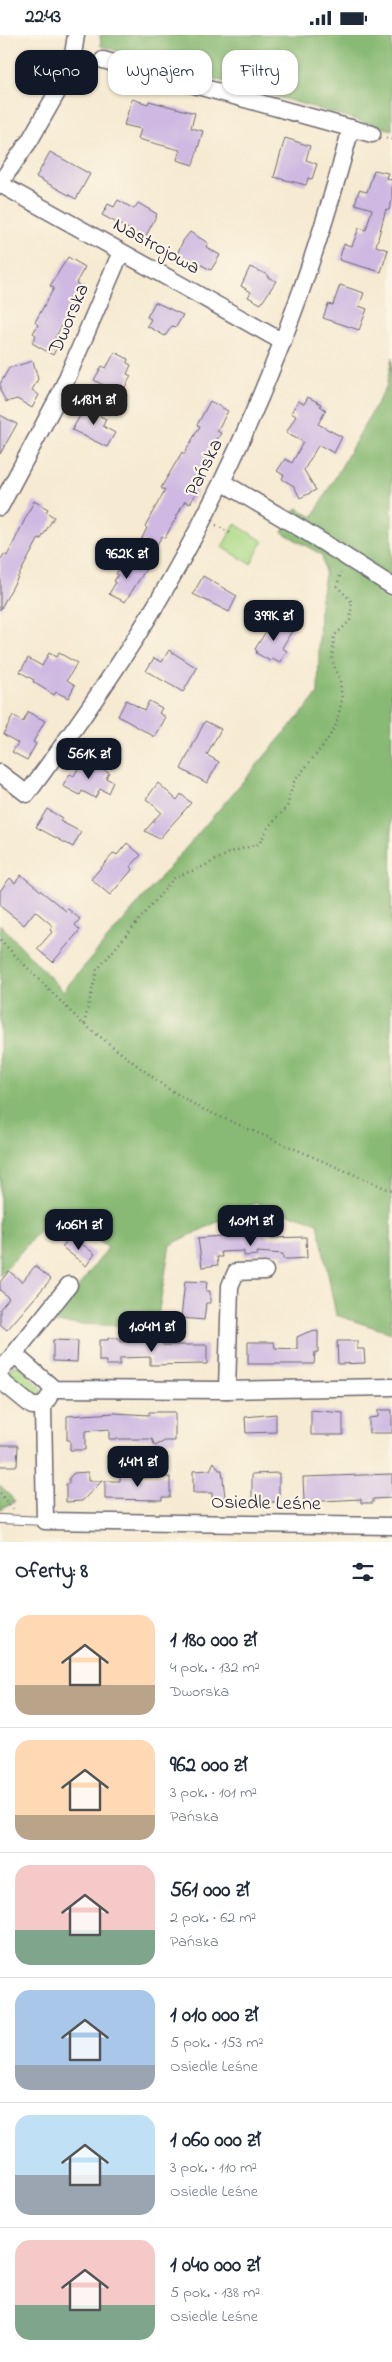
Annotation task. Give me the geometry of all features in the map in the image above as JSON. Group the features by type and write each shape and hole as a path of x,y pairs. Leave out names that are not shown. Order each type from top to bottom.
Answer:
{"street":[{"path":"3,185 71,68 76,35"},
{"path":"103,60 372,134"},
{"name":"Pańska","path":"0,773 27,794 80,721 127,651 178,567 222,482 262,395 283,342 318,245 351,128"},
{"name":"Nastrojowa","path":"3,185 283,342"},
{"name":"Dworska","path":"0,507 61,392 121,252"},
{"path":"222,482 317,538 392,586"},
{"path":"227,1390 230,1285 236,1272 265,1271"},
{"path":"0,1371 68,1285"},
{"path":"14,1354 54,1389 227,1390 392,1387"},
{"path":"0,1380 32,1407 43,1405"},
{"path":"45,1521 43,1405 54,1389"},
{"name":"Osiedle Leśne","path":"45,1521 392,1526"}],"lane":[{"path":"0,1519 45,1521"}],"path":[{"path":"84,1024 97,970 176,877 198,869 234,851 259,844 269,826 287,807 293,783 334,729 342,700 340,681 332,660 334,636 350,621 352,602 337,586 347,558"},
{"path":"0,941 84,1024 164,1086 200,1108 392,1191"},
{"path":"0,1493 13,1507 14,1519"}],"green space":[{"path":"100,35 392,35 392,130 271,95 298,95 298,50 222,50 222,81 212,78 212,50 115,50 101,46"},
{"path":"392,358 391,1333 336,1315 318,1223 256,1203 170,1245 156,1327 51,1323 108,1248 58,1209 0,1276 0,924 63,991 318,694 320,604 325,574 322,555 282,532 297,508 313,517 386,387"},
{"path":"235,524 263,541 251,564 222,547"},
{"path":"13,1366 19,1366 43,1390 40,1396 33,1398 8,1377 8,1372"},
{"path":"0,1485 15,1501 0,1509"}],"building":[{"path":"132,99 148,104 149,101 195,113 191,128 203,131 193,165 177,160 180,150 138,139 141,129 124,125"},
{"path":"285,138 310,146 306,160 317,164 312,179 308,178 306,185 274,177"},
{"path":"50,152 90,174 76,199 36,177"},
{"path":"374,170 388,173 386,178 392,180 392,201 389,210 386,209 376,246 388,250 381,272 339,260 344,244 352,246 359,228 366,230 372,209 355,204 359,190 367,192"},
{"path":"118,200 134,209 138,203 157,214 145,238 102,215 108,204 114,207"},
{"path":"190,232 208,243 206,247 220,255 211,270 198,263 195,267 176,256 183,241"},
{"path":"68,257 85,267 76,283 83,288 55,338 60,341 53,355 32,343 36,335 33,333 38,325 35,322 54,288 50,286"},
{"path":"250,267 276,281 261,304 248,297 251,292 241,286"},
{"path":"340,285 364,293 359,306 367,309 359,330 323,318 328,304 333,305"},
{"path":"155,302 183,315 176,327 172,326 165,336 147,326 151,319 147,317"},
{"path":"115,352 128,359 127,363 131,365 127,374 131,376 123,391 118,389 116,392 94,380 102,366 106,368"},
{"path":"33,361 38,379 32,390 39,395 32,408 17,399 6,402 0,390 0,384 9,368"},
{"path":"308,397 321,404 320,406 326,410 318,424 342,437 334,453 319,445 316,449 304,470 316,490 300,498 294,486 282,479 284,475 277,471 285,459 292,463 303,442 286,433 296,416 291,413 298,401 304,404"},
{"path":"210,401 228,411 217,431 221,433 190,487 197,491 190,504 185,501 165,538 162,536 155,548 141,540 147,528 145,526 165,490 161,488 200,426 197,425"},
{"path":"88,402 103,411 100,416 106,419 103,426 115,433 107,447 72,430"},
{"path":"0,415 17,424 0,454"},
{"path":"34,501 48,509 46,512 54,517 41,539 39,538 0,610 0,561 4,554 7,556"},
{"path":"138,560 140,565 146,569 125,602 109,594 116,582 114,581 118,575 116,574 122,563 128,567 131,562"},
{"path":"203,576 237,596 229,612 193,594"},
{"path":"274,619 293,629 282,648 287,651 280,663 272,659 270,661 256,653 255,649"},
{"path":"169,650 197,668 183,692 146,671 154,658 162,662"},
{"path":"49,653 56,657 59,653 77,663 67,680 75,685 68,698 56,692 54,695 20,672 28,658 42,666"},
{"path":"126,700 144,710 149,701 162,708 159,713 166,717 155,737 118,716"},
{"path":"28,712 45,721 33,742 36,744 27,760 12,752 18,743 3,734 13,716 23,722"},
{"path":"205,721 221,729 207,755 219,762 207,783 181,769"},
{"path":"82,761 109,772 106,778 113,782 108,793 100,789 95,798 82,791 80,795 63,786 70,774 74,776"},
{"path":"158,783 177,800 181,794 191,803 159,839 145,831 161,812 146,799"},
{"path":"47,809 62,818 60,821 81,832 73,847 36,827"},
{"path":"127,843 141,855 130,867 133,869 110,895 91,879 114,853 117,855"},
{"path":"21,875 66,911 68,909 80,919 75,925 80,930 53,962 37,949 52,932 50,930 53,926 35,911 24,925 0,906 0,891 10,878 15,883"},
{"path":"266,1232 267,1238 306,1237 307,1258 283,1259 283,1254 257,1252 258,1255 244,1256 244,1251 221,1252 222,1257 217,1257 218,1265 202,1267 198,1238"},
{"path":"71,1236 95,1254 86,1266 62,1247"},
{"path":"35,1266 51,1279 7,1330 0,1324 0,1309 9,1298 0,1290 0,1282 9,1271 22,1282"},
{"path":"185,1281 207,1282 206,1291 210,1291 210,1303 206,1303 204,1320 181,1318"},
{"path":"318,1331 318,1352 315,1352 314,1364 248,1364 248,1342 274,1342 275,1348 297,1349 297,1337 308,1332"},
{"path":"108,1338 120,1338 120,1342 163,1341 163,1345 207,1345 207,1364 150,1365 150,1357 120,1358 120,1365 106,1365 106,1361 99,1361 99,1340 108,1340"},
{"path":"53,1340 78,1341 77,1362 53,1361"},
{"path":"337,1341 357,1341 357,1349 364,1349 365,1363 338,1364"},
{"path":"311,1410 343,1413 343,1435 311,1435"},
{"path":"378,1410 392,1410 392,1433 369,1433 369,1418 378,1417"},
{"path":"149,1412 175,1412 175,1441 165,1441 155,1446 152,1439 109,1439 109,1429 85,1431 85,1450 70,1450 70,1440 67,1440 67,1416 115,1413 149,1415"},
{"path":"276,1414 276,1432 246,1433 245,1417"},
{"path":"0,1445 18,1445 17,1466 0,1466"},
{"path":"214,1462 219,1470 222,1470 225,1497 212,1498 212,1493 193,1493 193,1471 210,1470"},
{"path":"88,1472 88,1481 102,1481 82,1501 66,1502 66,1484 69,1484 69,1478 74,1473"},
{"path":"279,1473 279,1502 252,1502 252,1474"},
{"path":"392,1474 392,1498 373,1499 373,1503 361,1503 361,1499 304,1502 303,1477"},
{"path":"120,1475 135,1476 135,1478 170,1477 170,1497 162,1497 162,1500 105,1499 105,1481 120,1481"}]}
